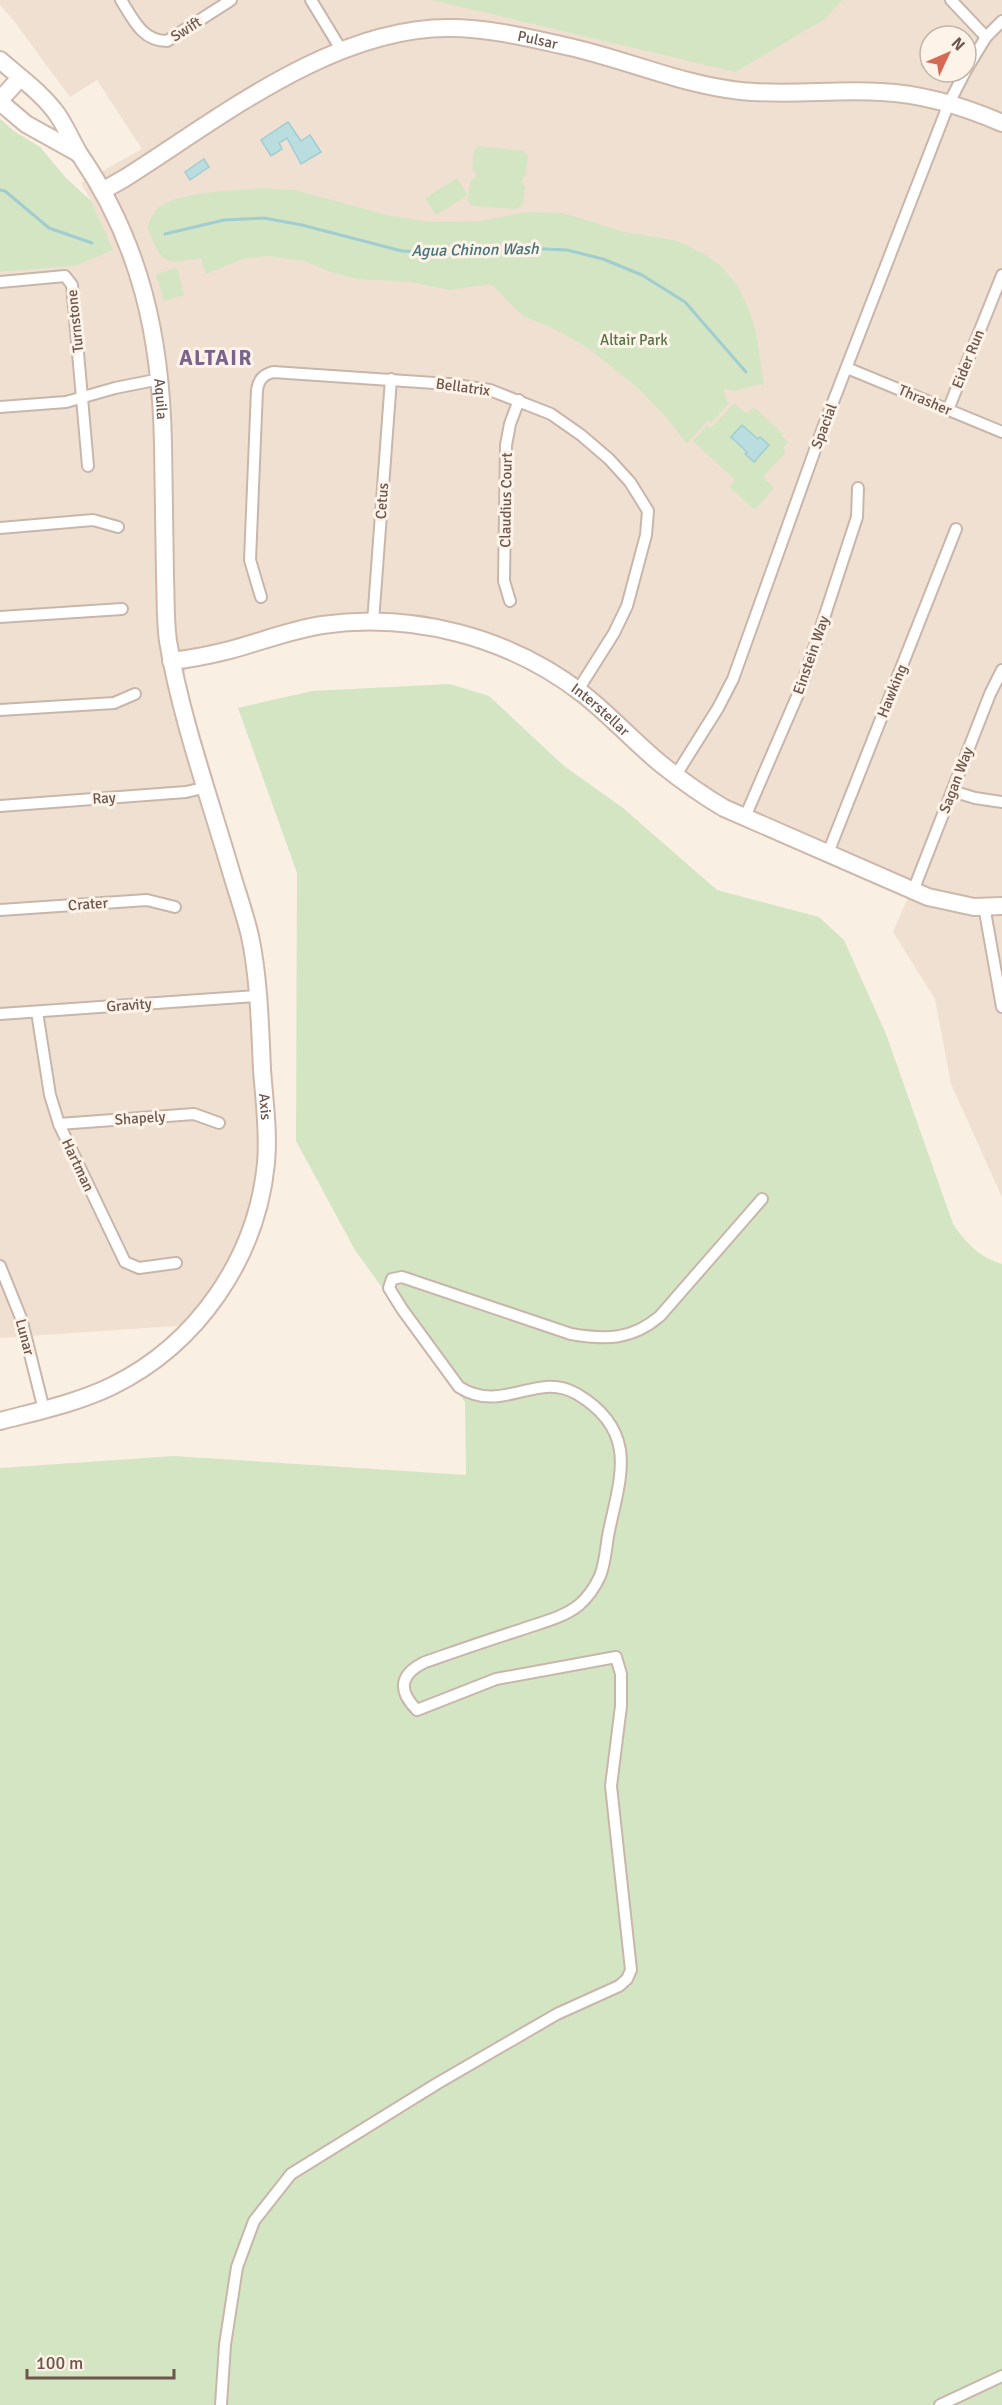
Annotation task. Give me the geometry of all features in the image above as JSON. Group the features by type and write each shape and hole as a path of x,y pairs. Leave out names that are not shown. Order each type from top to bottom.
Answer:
{"street":[{"name":"Swift","path":"121,0 142,32 148,38 157,41 167,41 231,0"},
{"path":"311,0 342,51"},
{"path":"951,0 986,37"},
{"name":"Spacial","path":"978,50 986,37 1002,21"},
{"name":"Pulsar","path":"104,190 299,70 367,41 406,32 450,28 493,32 563,45 698,82 741,91 882,92 949,103 1002,123"},
{"name":"Aquila","path":"0,60 11,84 56,113 104,190 140,274 150,310 160,379 166,630 171,661"},
{"path":"0,101 11,84"},
{"name":"Spacial","path":"676,775 718,708 733,679 821,433 949,103 958,84"},
{"name":"Aquila","path":"0,101 26,124 79,153"},
{"name":"Eider Run","path":"948,410 1002,275"},
{"name":"Turnstone","path":"0,282 65,276 70,279 82,397"},
{"name":"Thrasher","path":"848,368 1002,432"},
{"name":"Bellatrix","path":"261,597 250,560 259,381 265,375 273,372 449,384 490,390 551,414 581,435 609,459 630,482 648,511 646,535 627,606 614,633 578,690"},
{"path":"0,406 66,402 160,379"},
{"name":"Cetus","path":"373,622 391,380"},
{"path":"82,397 88,466"},
{"name":"Claudius Court","path":"510,601 504,581 506,445 510,424 519,400"},
{"name":"Einstein Way","path":"745,817 802,685 858,517 858,488"},
{"path":"0,528 93,520 118,527"},
{"name":"Hawking","path":"828,853 956,529"},
{"path":"0,617 122,609"},
{"name":"Interstellar","path":"171,661 230,650 321,625 373,622 415,624 478,638 527,658 578,690 676,775 716,803 928,897 952,903 1002,906"},
{"name":"Axis","path":"0,1421 68,1403 114,1385 155,1360 211,1304 238,1261 258,1210 266,1158 257,996 249,933 171,661"},
{"name":"Sagan Way","path":"913,891 990,694 1002,670"},
{"path":"0,710 114,703 135,694"},
{"name":"Ray","path":"0,806 186,792 207,787"},
{"path":"952,791 975,798 1002,802"},
{"name":"Crater","path":"0,910 147,900 175,907"},
{"path":"984,906 1002,1007"},
{"name":"Gravity","path":"0,1014 257,996"},
{"name":"Hartman","path":"37,1012 51,1095 59,1124 125,1262 139,1268 176,1263"},
{"name":"Shapely","path":"59,1124 194,1114 219,1123"},
{"path":"221,2405 225,2345 237,2267 254,2221 291,2174 438,2083 557,2014 619,1986 627,1979 631,1970 610,1786 621,1706 621,1674 616,1657 496,1679 417,1710 405,1698 404,1693 406,1676 411,1669 425,1662 552,1619 577,1607 587,1597 601,1573 621,1468 620,1449 611,1425 597,1407 576,1393 559,1387 542,1387 485,1398 459,1387 402,1309 389,1287 392,1279 402,1277 571,1334 598,1339 635,1332 648,1326 660,1316 762,1199"},
{"name":"Lunar","path":"0,1266 21,1318 44,1410"},
{"path":"940,2405 1002,2376"}],"shaded area":[{"path":"0,0 1002,0 1002,1197 951,1084 935,999 893,932 909,895 709,808 642,760 570,694 518,662 491,651 440,636 377,629 305,636 192,665 183,675 257,928 264,974 273,1162 204,1324 0,1338 0,272 75,266 91,201 81,183 142,149 97,80 70,97 0,5"}],"green space":[{"path":"432,0 842,0 825,19 735,72"},
{"path":"0,119 14,131 40,147 65,177 91,201 113,250 75,266 0,272"},
{"path":"478,146 524,151 528,155 526,174 521,182 525,186 523,204 517,209 472,206 468,201 470,182 477,174 472,169 474,150"},
{"path":"457,178 468,195 436,215 425,198"},
{"name":"Altair Park","path":"261,188 295,190 387,215 429,222 481,221 527,212 563,213 625,232 678,241 706,255 721,266 736,284 748,307 756,332 764,386 760,384 735,391 723,389 728,404 711,423 708,420 687,444 668,419 638,388 585,346 552,328 523,316 491,284 450,290 410,282 358,279 331,272 304,261 269,256 243,259 206,274 201,258 178,261 165,259 147,227 156,210 176,199 190,195"},
{"path":"177,268 184,295 164,301 156,274"},
{"path":"734,403 747,414 754,407 783,434 782,436 788,442 783,448 786,452 763,477 774,488 755,510 729,487 735,480 693,441 707,425 711,428"},
{"path":"450,684 489,696 564,766 623,808 717,890 819,917 844,940 886,1034 953,1224 974,1249 1002,1264 1002,2405 0,2405 0,1468 174,1456 466,1475 465,1402 355,1250 296,1141 297,873 238,708 312,691"}],"water":[{"path":"288,122 301,141 310,135 321,152 301,164 287,138 279,143 282,149 271,156 261,140"},
{"path":"204,159 209,167 190,180 185,172"},
{"path":"742,425 769,445 754,462 731,437"}],"waterway":[{"name":"Agua Chinon Wash","path":"0,190 5,191 49,228 92,243"},
{"name":"Agua Chinon Wash","path":"165,234 224,220 264,218 302,225 402,251 444,253 521,248 567,250 603,259 642,275 685,302 746,372"}],"district":[{"name":"ALTAIR","path":"216,358"}]}
